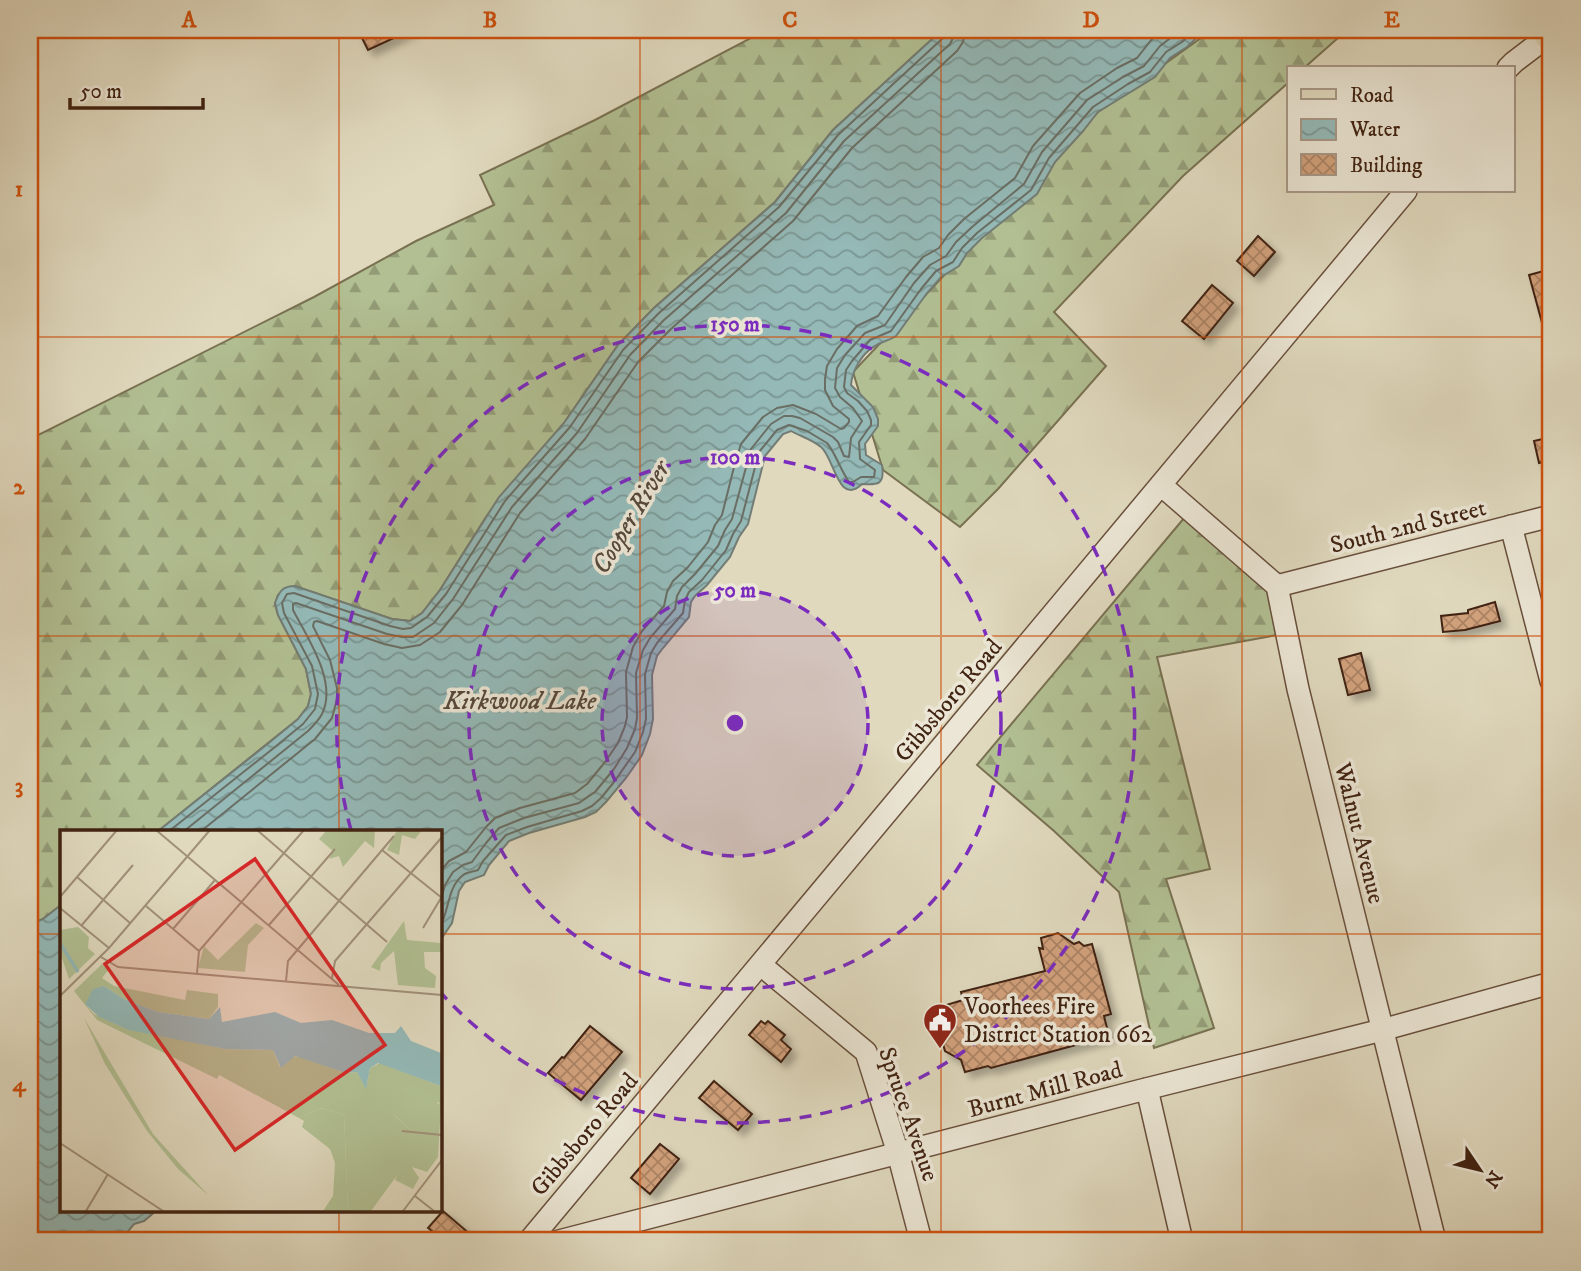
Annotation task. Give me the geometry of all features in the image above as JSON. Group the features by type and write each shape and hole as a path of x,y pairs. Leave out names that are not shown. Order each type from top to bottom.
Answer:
{"street":[{"path":"1510,66 1550,35"},
{"name":"Gibbsboro Road","path":"529,1241 1405,192"},
{"path":"1161,485 1277,586"},
{"name":"South 2nd Street","path":"1277,586 1551,516"},
{"path":"1511,526 1551,681"},
{"name":"Walnut Avenue","path":"1277,586 1298,689 1435,1241"},
{"name":"Spruce Avenue","path":"761,965 866,1052 898,1153 921,1241"},
{"name":"Burnt Mill Road","path":"559,1241 597,1237 898,1153 1382,1030 1551,983"},
{"path":"1147,1089 1182,1241"}],"green space":[{"path":"766,30 942,30 833,130 775,202 655,307 618,345 564,423 486,517 440,590 422,613 410,621 392,619 295,586 278,595 275,604 278,615 306,669 311,694 308,706 298,719 159,830 60,830 60,906 30,925 30,439 314,297 416,241 494,205 480,175 595,120"},
{"path":"1212,30 1347,30 1306,66 1287,66 1287,84 1183,176 1054,312 1106,366 998,489 960,527 883,470 853,372 1098,112"},
{"path":"1190,511 1269,579 1288,633 1157,657 1210,869 1166,879 1214,1028 1154,1048 1119,892 1054,831 977,765"}],"water":[{"name":"Kirkwood Lake","path":"942,30 1205,30 1170,58 1155,77 1098,112 1055,162 1037,194 982,238 959,266 941,277 896,336 870,349 862,358 851,385 873,407 878,419 878,426 865,444 866,455 882,465 879,482 847,489 837,478 826,452 821,447 791,431 783,434 765,456 748,524 730,557 695,596 691,602 689,617 657,656 652,675 653,719 642,755 596,812 509,841 484,875 465,882 459,891 452,923 441,939 441,830 159,830 298,719 308,706 311,694 306,669 278,615 275,603 282,590 295,586 392,619 410,621 422,613 440,590 499,497 564,423 618,345 654,308 775,202 833,130"},
{"path":"60,906 60,1212 155,1212 144,1221 134,1224 120,1241 30,1241 30,925"}],"building":[{"path":"358,30 411,30 368,50"},
{"path":"1258,236 1275,252 1254,276 1237,261"},
{"path":"1551,269 1551,340 1547,341 1529,275"},
{"path":"1212,285 1233,303 1204,339 1182,321"},
{"path":"1551,437 1551,460 1539,463 1534,441"},
{"path":"1495,602 1500,621 1465,630 1443,632 1441,616 1468,613 1468,610"},
{"path":"1361,653 1370,690 1348,695 1339,659"},
{"path":"1058,933 1074,944 1092,944 1111,1014 1104,1016 1109,1036 991,1068 988,1066 965,1072 961,1060 945,1051 936,1019 946,1005 963,1000 961,992 1045,971 1039,948 1043,949 1041,938"},
{"path":"761,1021 765,1024 768,1021 785,1035 781,1040 791,1049 781,1062 749,1035"},
{"path":"590,1026 622,1052 581,1100 548,1073"},
{"path":"714,1081 752,1114 738,1130 699,1098"},
{"path":"660,1144 679,1159 650,1194 631,1178"},
{"path":"443,1211 478,1241 444,1241 428,1228"}],"place":[{"name":"Voorhees Fire District Station 662","path":"940,1050"}],"water label":[{"name":"Cooper River","path":"630,517"}]}
